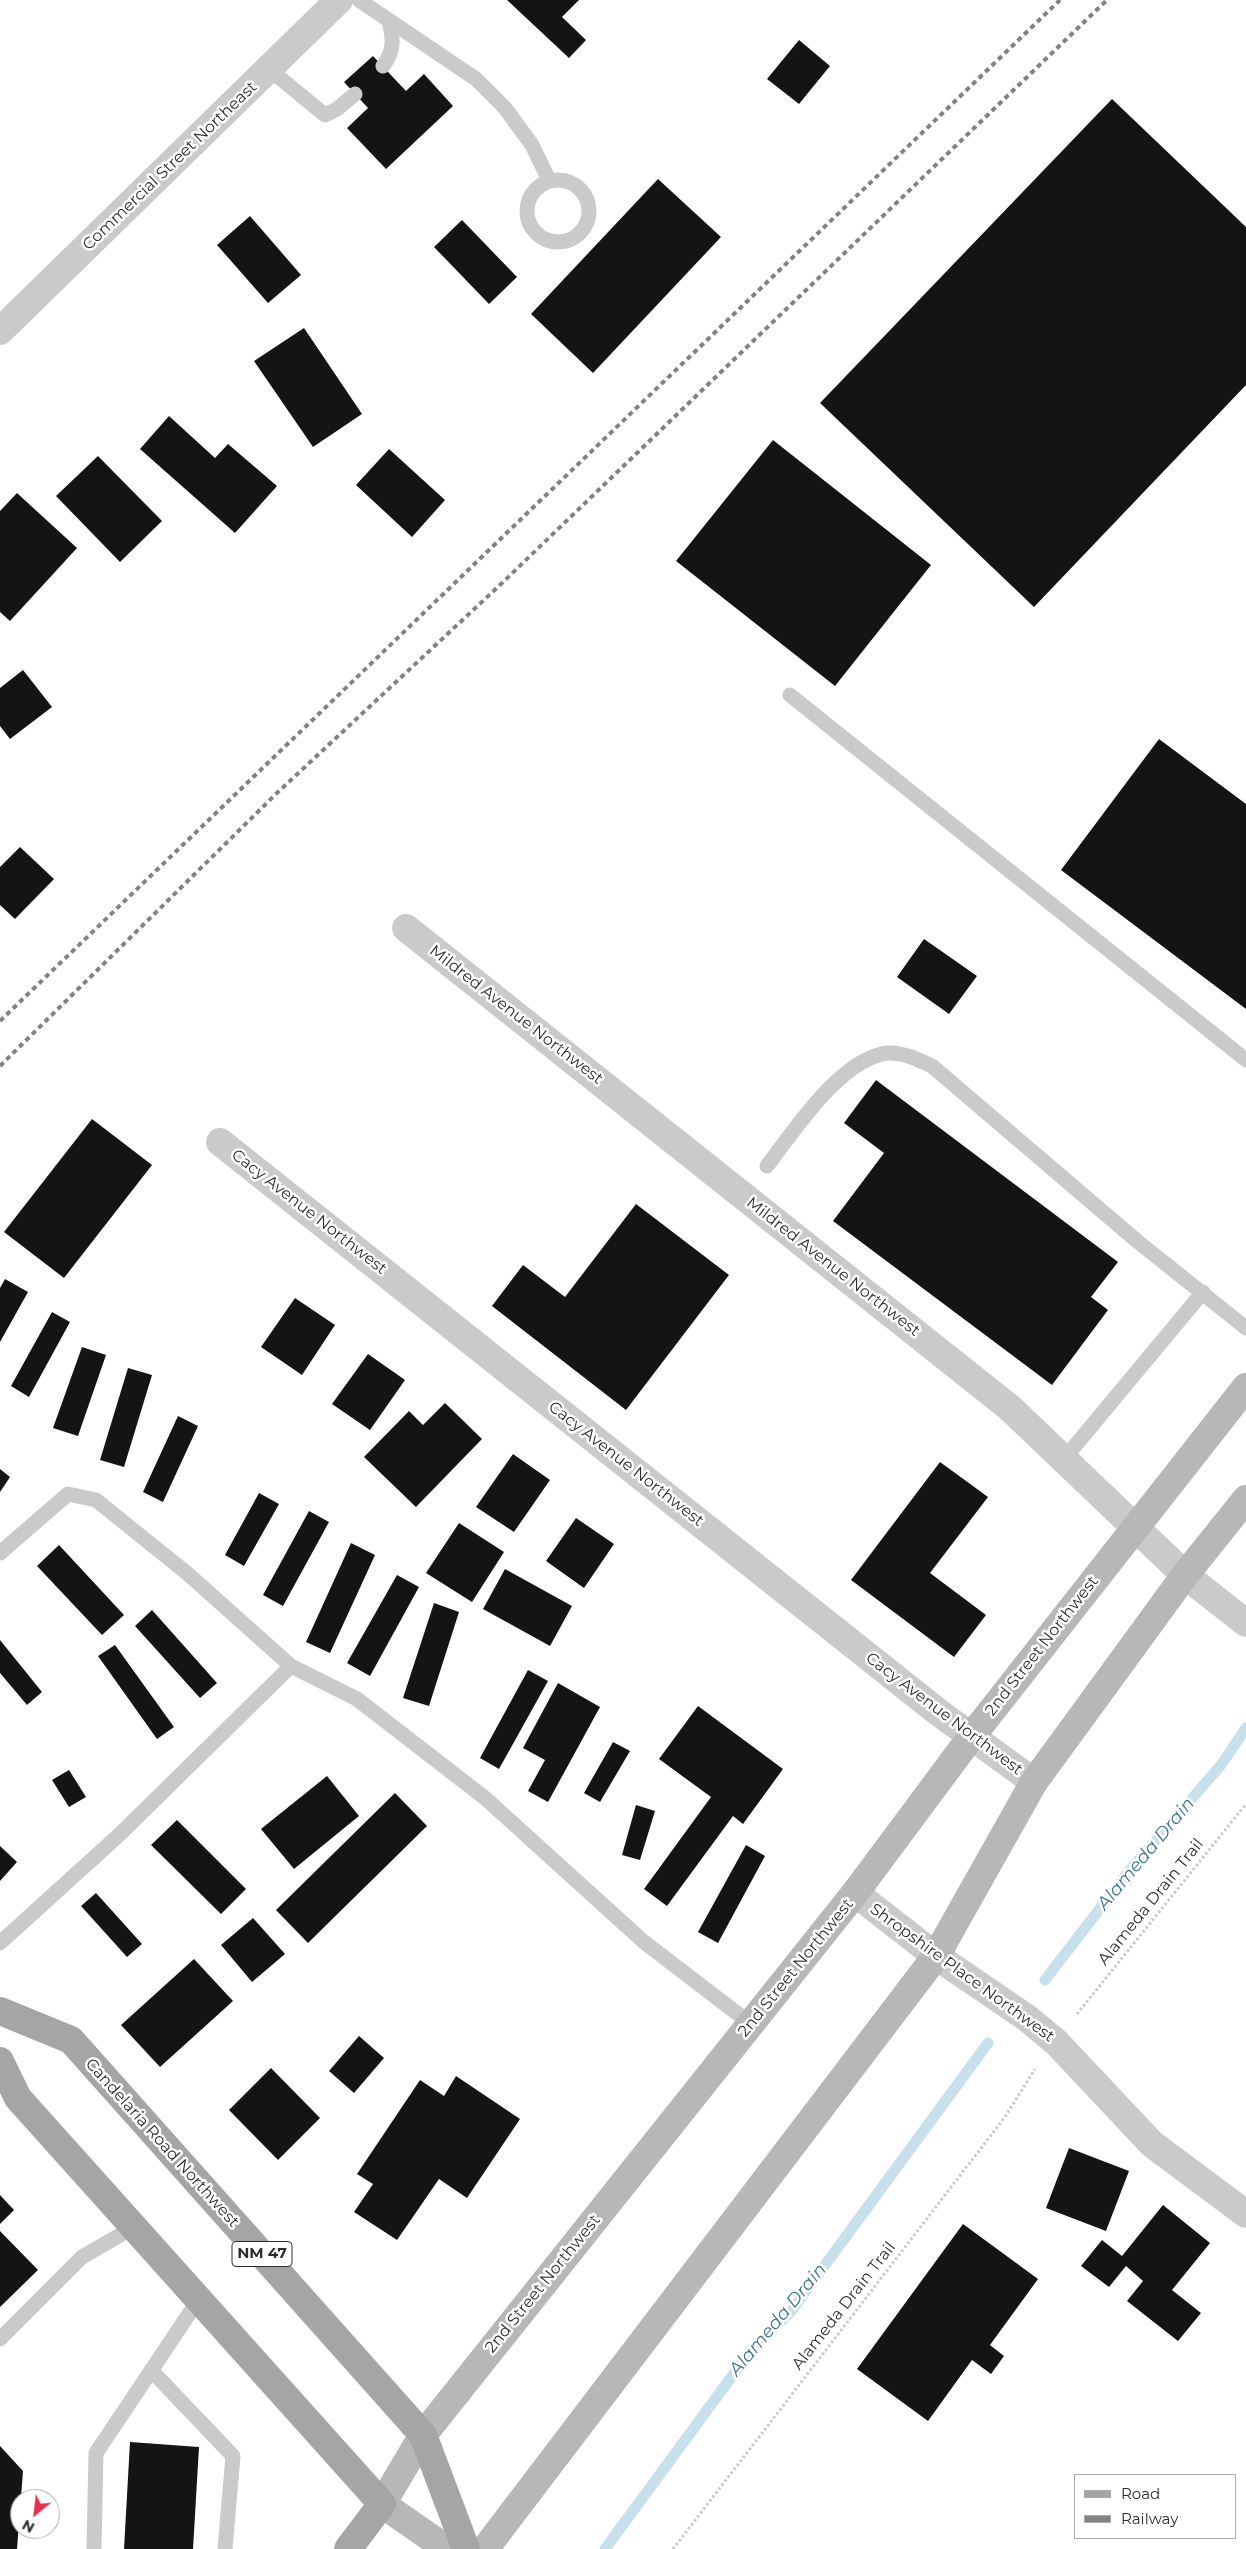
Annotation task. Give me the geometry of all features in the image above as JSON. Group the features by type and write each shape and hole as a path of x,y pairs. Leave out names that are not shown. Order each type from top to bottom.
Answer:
{"main road":[{"name":"2nd Street Northwest","path":"348,2549 382,2504 423,2435 855,1893 971,1737 1246,1387"},
{"path":"485,2549 936,1956 1034,1782 1185,1575 1246,1499"},
{"name":"Candelaria Road Northwest","path":"0,2011 71,2040 423,2435 466,2549"},
{"path":"0,2061 18,2098 382,2504 448,2549"}],"street":[{"name":"Commercial Street Northeast","path":"0,331 339,0"},
{"name":"Mildred Avenue Northwest","path":"406,928 1010,1408 1185,1575 1246,1623"},
{"name":"Cacy Avenue Northwest","path":"220,1142 971,1737 1034,1782"},
{"name":"Shropshire Place Northwest","path":"855,1893 936,1956 1026,2018 1056,2042 1152,2144 1246,2214"}],"lane":[{"path":"359,0 476,79 505,108 532,145 549,180"},
{"path":"383,66 391,56 394,44 389,20"},
{"path":"269,68 324,115 337,109 355,94"},
{"path":"560,179 570,182 580,188 586,196 589,207 588,218 577,236 567,241 547,240 539,235 528,220 526,210 532,192 549,180 560,179"},
{"path":"790,695 1246,1060"},
{"path":"767,1166 834,1082 868,1060 888,1053 911,1056 932,1066 1137,1241 1246,1328"},
{"path":"1064,1459 1203,1292"},
{"path":"0,1553 68,1494 96,1500 188,1574 292,1666 357,1699 485,1798 644,1942 751,2024"},
{"path":"0,1943 119,1835 292,1666"},
{"path":"0,2340 82,2257 134,2228"},
{"path":"94,2549 96,2453 199,2299"},
{"path":"151,2370 233,2456 225,2549"}],"path":[{"name":"Alameda Drain Trail","path":"1075,2016 1246,1804"},
{"name":"Alameda Drain Trail","path":"673,2549 1005,2117 1031,2074"}],"building":[{"path":"507,0 579,0 562,17 586,40 569,58"},
{"path":"799,40 830,66 799,104 767,79"},
{"path":"373,56 406,91 424,74 453,106 386,169 347,128 368,108 344,82"},
{"path":"1112,99 1246,227 1246,385 1034,607 820,403"},
{"path":"658,179 721,237 593,373 531,314"},
{"path":"250,216 301,275 268,303 217,245"},
{"path":"462,220 517,277 489,304 434,247"},
{"path":"304,328 362,414 313,447 254,361"},
{"path":"169,416 215,458 228,444 277,486 235,533 140,449"},
{"path":"773,440 931,565 835,686 676,561"},
{"path":"389,449 445,500 412,537 356,485"},
{"path":"98,456 162,521 120,562 56,496"},
{"path":"17,493 77,548 10,621 0,612 0,511"},
{"path":"23,670 52,707 10,739 0,726 0,688"},
{"path":"1159,739 1246,804 1246,1009 1061,870"},
{"path":"20,847 54,879 15,919 0,905 0,867"},
{"path":"924,939 977,976 949,1014 897,977"},
{"path":"876,1080 1118,1262 1091,1297 1108,1310 1052,1385 833,1221 884,1153 844,1123"},
{"path":"92,1119 152,1165 64,1278 4,1232"},
{"path":"636,1204 729,1275 626,1410 492,1306 523,1265 565,1297"},
{"path":"5,1279 28,1292 0,1342 0,1288"},
{"path":"295,1298 335,1325 302,1375 261,1347"},
{"path":"52,1312 70,1322 29,1397 11,1386"},
{"path":"82,1347 106,1355 78,1436 53,1428"},
{"path":"368,1354 405,1380 370,1430 332,1404"},
{"path":"128,1368 152,1375 124,1467 100,1460"},
{"path":"445,1403 482,1439 416,1507 364,1457 409,1411 423,1425"},
{"path":"178,1416 198,1426 163,1502 143,1492"},
{"path":"513,1454 550,1480 514,1532 476,1507"},
{"path":"940,1462 988,1497 930,1573 986,1615 954,1657 851,1580"},
{"path":"0,1469 10,1477 0,1492"},
{"path":"259,1493 279,1504 244,1566 225,1555"},
{"path":"309,1511 329,1522 283,1606 263,1595"},
{"path":"576,1518 614,1544 584,1588 546,1561"},
{"path":"459,1523 504,1552 472,1602 426,1573"},
{"path":"351,1543 375,1555 330,1653 306,1642"},
{"path":"59,1545 124,1615 102,1635 37,1566"},
{"path":"505,1569 572,1606 550,1646 483,1609"},
{"path":"397,1575 419,1587 370,1676 347,1663"},
{"path":"434,1603 459,1612 429,1706 403,1698"},
{"path":"152,1610 217,1683 200,1698 135,1626"},
{"path":"0,1640 42,1692 27,1705 0,1673"},
{"path":"115,1645 174,1727 157,1739 98,1656"},
{"path":"528,1670 548,1681 499,1769 480,1758"},
{"path":"558,1683 600,1707 548,1802 528,1791 545,1760 523,1748"},
{"path":"698,1706 783,1769 743,1824 733,1816 667,1906 644,1889 711,1797 659,1759"},
{"path":"613,1742 630,1751 600,1802 584,1793"},
{"path":"69,1770 86,1797 69,1807 52,1780"},
{"path":"327,1776 359,1816 294,1869 261,1829"},
{"path":"395,1793 427,1826 308,1943 276,1910"},
{"path":"636,1805 655,1811 640,1860 622,1855"},
{"path":"177,1820 246,1889 221,1914 151,1845"},
{"path":"746,1845 765,1856 718,1943 698,1932"},
{"path":"0,1846 17,1862 0,1881"},
{"path":"96,1893 142,1944 127,1957 81,1906"},
{"path":"253,1918 285,1954 252,1982 221,1945"},
{"path":"194,1959 233,2001 160,2067 121,2025"},
{"path":"359,2036 384,2058 354,2093 329,2071"},
{"path":"271,2068 320,2118 278,2160 229,2110"},
{"path":"456,2076 520,2119 467,2198 439,2179 397,2240 354,2212 373,2184 357,2174 420,2080 444,2096"},
{"path":"1069,2148 1129,2171 1106,2231 1046,2208"},
{"path":"0,2195 14,2210 0,2224"},
{"path":"1163,2205 1210,2243 1172,2290 1201,2313 1178,2341 1127,2301 1143,2281 1126,2266 1109,2287 1081,2266 1102,2240 1122,2256"},
{"path":"963,2224 1038,2279 990,2345 1004,2356 991,2374 972,2360 928,2421 857,2369"},
{"path":"0,2231 38,2270 0,2307"},
{"path":"130,2442 199,2447 193,2549 124,2549"},
{"path":"0,2446 23,2471 22,2489 10,2489 10,2539 18,2539 17,2549 0,2549"}],"waterway":[{"name":"Alameda Drain","path":"1045,1980 1125,1876 1221,1765 1246,1728"},
{"name":"Alameda Drain","path":"605,2549 752,2349 792,2310 988,2043"}],"railway":[{"path":"0,1021 1060,0"},
{"path":"0,1066 277,793 500,585 1107,0"}]}
